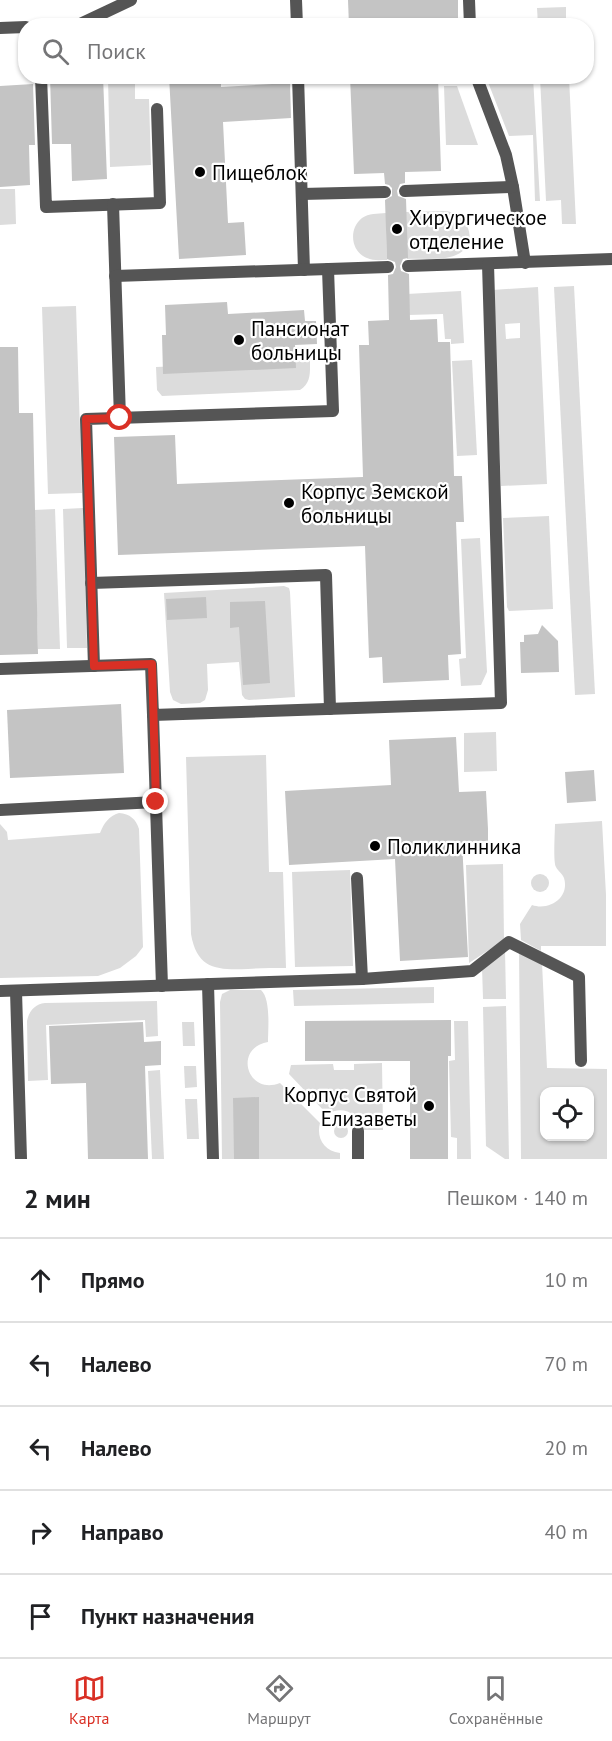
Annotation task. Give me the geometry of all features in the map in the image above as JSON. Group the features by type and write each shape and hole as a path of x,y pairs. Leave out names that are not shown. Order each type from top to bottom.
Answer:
{"lane":[{"path":"93,18 130,0"},
{"path":"296,0 297,18"},
{"path":"469,0 470,18"},
{"path":"0,28 18,27"},
{"path":"41,84 40,207 160,203 157,109"},
{"path":"298,84 304,270"},
{"path":"479,84 506,155 525,262"},
{"path":"405,191 513,187"},
{"path":"302,194 385,192"},
{"path":"113,204 120,418"},
{"path":"408,267 612,260"},
{"path":"153,715 501,704 488,264"},
{"path":"115,276 388,267"},
{"path":"94,666 86,419 333,411 328,269"},
{"path":"91,583 326,575 330,709"},
{"path":"0,669 152,664 162,986"},
{"path":"0,810 156,802"},
{"path":"357,878 362,979"},
{"path":"0,991 362,979 472,972 509,942 579,977 581,1061"},
{"path":"208,984 213,1159"},
{"path":"15,991 21,1159"},
{"path":"358,1131 358,1159"}],"shaded area":[{"path":"566,7 566,18 538,18 537,8"},
{"path":"108,84 135,84 135,99 149,99 151,165 110,167"},
{"path":"489,84 533,84 540,201 535,201 533,135 509,136"},
{"path":"540,84 569,84 576,224 562,224 561,200 546,201"},
{"path":"444,86 457,86 478,145 446,145"},
{"path":"0,189 15,189 16,224 0,225"},
{"path":"446,211 455,214 466,224 470,238 468,245 456,255 445,258 407,259 406,212"},
{"path":"386,213 387,260 369,259 362,255 355,246 353,234 355,228 365,216"},
{"path":"574,286 595,694 575,695 554,287"},
{"path":"538,287 547,484 501,486 492,290","holes":["520,323 520,338 506,339 505,324"]},
{"path":"461,291 464,343 451,344 451,339 445,339 443,314 408,315 407,294"},
{"path":"76,306 82,493 48,494 42,307"},
{"path":"472,360 477,455 457,456 452,361"},
{"path":"310,361 308,381 300,390 162,396 157,390 156,367"},
{"path":"83,508 87,648 67,648 63,509"},
{"path":"55,509 60,649 38,649 34,510"},
{"path":"549,516 553,609 509,611 503,518"},
{"path":"480,538 487,672 481,685 461,686 459,659 466,658 461,539"},
{"path":"284,586 289,588 290,592 295,697 245,699 242,695 239,662 207,664 208,690 205,700 200,703 181,704 173,700 170,692 164,593"},
{"path":"496,732 497,771 464,772 464,733"},
{"path":"266,755 269,872 283,872 286,968 218,968 210,965 198,955 191,934 186,757"},
{"path":"119,813 132,818 139,829 143,947 136,956 120,968 98,976 0,978 0,824 7,832 8,840 100,833 107,820"},
{"path":"602,821 606,946 541,946 541,951 521,940 520,924 532,905 551,904 557,901 564,892 564,878 555,864 555,824"},
{"path":"503,864 504,940 469,963 466,865"},
{"path":"350,870 353,966 295,967 292,872"},
{"path":"540,874 546,877 549,883 546,889 540,892 534,889 531,883 534,877"},
{"path":"505,950 506,999 483,999 482,967"},
{"path":"519,951 542,963 547,1068 607,1069 607,1159 521,1159"},
{"path":"434,987 434,1003 294,1006 293,990"},
{"path":"230,990 261,990 266,1000 268,1042 257,1046 250,1053 248,1070 252,1077 259,1083 269,1085 280,1083 320,1123 320,1139 330,1150 340,1153 340,1159 222,1159 220,1002 222,994"},
{"path":"157,1001 158,1036 146,1037 145,1020 46,1025 48,1080 28,1081 27,1021 35,1006 45,1003"},
{"path":"506,1006 509,1159 505,1159 486,1146 483,1007"},
{"path":"454,1021 468,1021 471,1159 457,1159 457,1138 451,1137 449,1061 455,1060"},
{"path":"182,1022 194,1022 195,1046 183,1046"},
{"path":"382,1063 383,1130 362,1130 357,1119 349,1112 339,1110 327,1114 289,1074 291,1065 333,1064 334,1070 354,1070 354,1064"},
{"path":"184,1066 196,1066 197,1087 185,1088"},
{"path":"160,1070 164,1159 152,1159 148,1071"},
{"path":"185,1099 197,1099 199,1139 187,1139"},
{"path":"338,1124 344,1124 348,1131 344,1138 338,1138 334,1134 334,1128"}],"building":[{"path":"348,0 458,0 458,18 349,18"},
{"path":"33,84 35,145 29,145 30,185 0,187 0,86"},
{"path":"50,84 103,84 107,179 72,181 71,144 52,144"},
{"name":"Пищеблок","path":"169,84 221,84 221,87 290,84 291,118 223,122 228,223 244,222 246,255 179,259"},
{"name":"Корпус Земской больницы","path":"350,84 438,84 441,171 405,172 405,183 400,184 397,191 398,196 406,199 408,258 403,259 400,266 401,271 409,274 410,320 437,319 438,342 450,342 454,476 462,476 464,522 456,522 461,654 448,655 449,680 383,683 382,657 369,658 365,546 118,555 114,437 175,435 177,484 363,477 359,345 369,345 368,321 389,320 388,275 393,274 396,267 395,262 387,259 385,200 392,196 392,188 385,184 384,173 354,174"},
{"name":"Пансионат больницы","path":"227,302 228,314 304,310 305,321 316,321 317,344 295,345 296,368 163,374 162,335 166,335 165,305"},
{"path":"0,347 18,347 19,413 33,413 38,654 0,655"},
{"path":"206,597 207,618 167,620 166,599"},
{"path":"265,601 270,683 243,685 239,627 230,628 230,602"},
{"path":"542,625 558,641 559,672 521,673 520,642 524,642 524,635 538,634"},
{"path":"121,704 124,773 10,778 7,710"},
{"name":"Поликлинника","path":"456,737 459,792 486,791 488,841 462,842 468,957 400,961 395,859 289,865 285,791 391,785 389,740"},
{"path":"594,770 596,801 567,803 565,772"},
{"name":"Корпус Святой Елизаветы","path":"451,1020 451,1056 448,1056 448,1159 410,1159 410,1061 305,1061 305,1021"},
{"path":"143,1022 144,1042 161,1041 161,1065 145,1066 148,1159 88,1159 86,1083 51,1084 49,1026"},
{"path":"259,1097 259,1159 234,1159 233,1098"}],"place":[{"name":"Пищеблок","path":"200,172"},
{"name":"Хирургическое отделение","path":"397,229"},
{"name":"Пансионат больницы","path":"239,340"},
{"name":"Корпус Земской больницы","path":"289,503"},
{"name":"Поликлинника","path":"375,846"},
{"name":"Корпус Святой Елизаветы","path":"429,1106"}],"route":[{"path":"120,418 86,419 94,666 152,664 156,802"}]}
